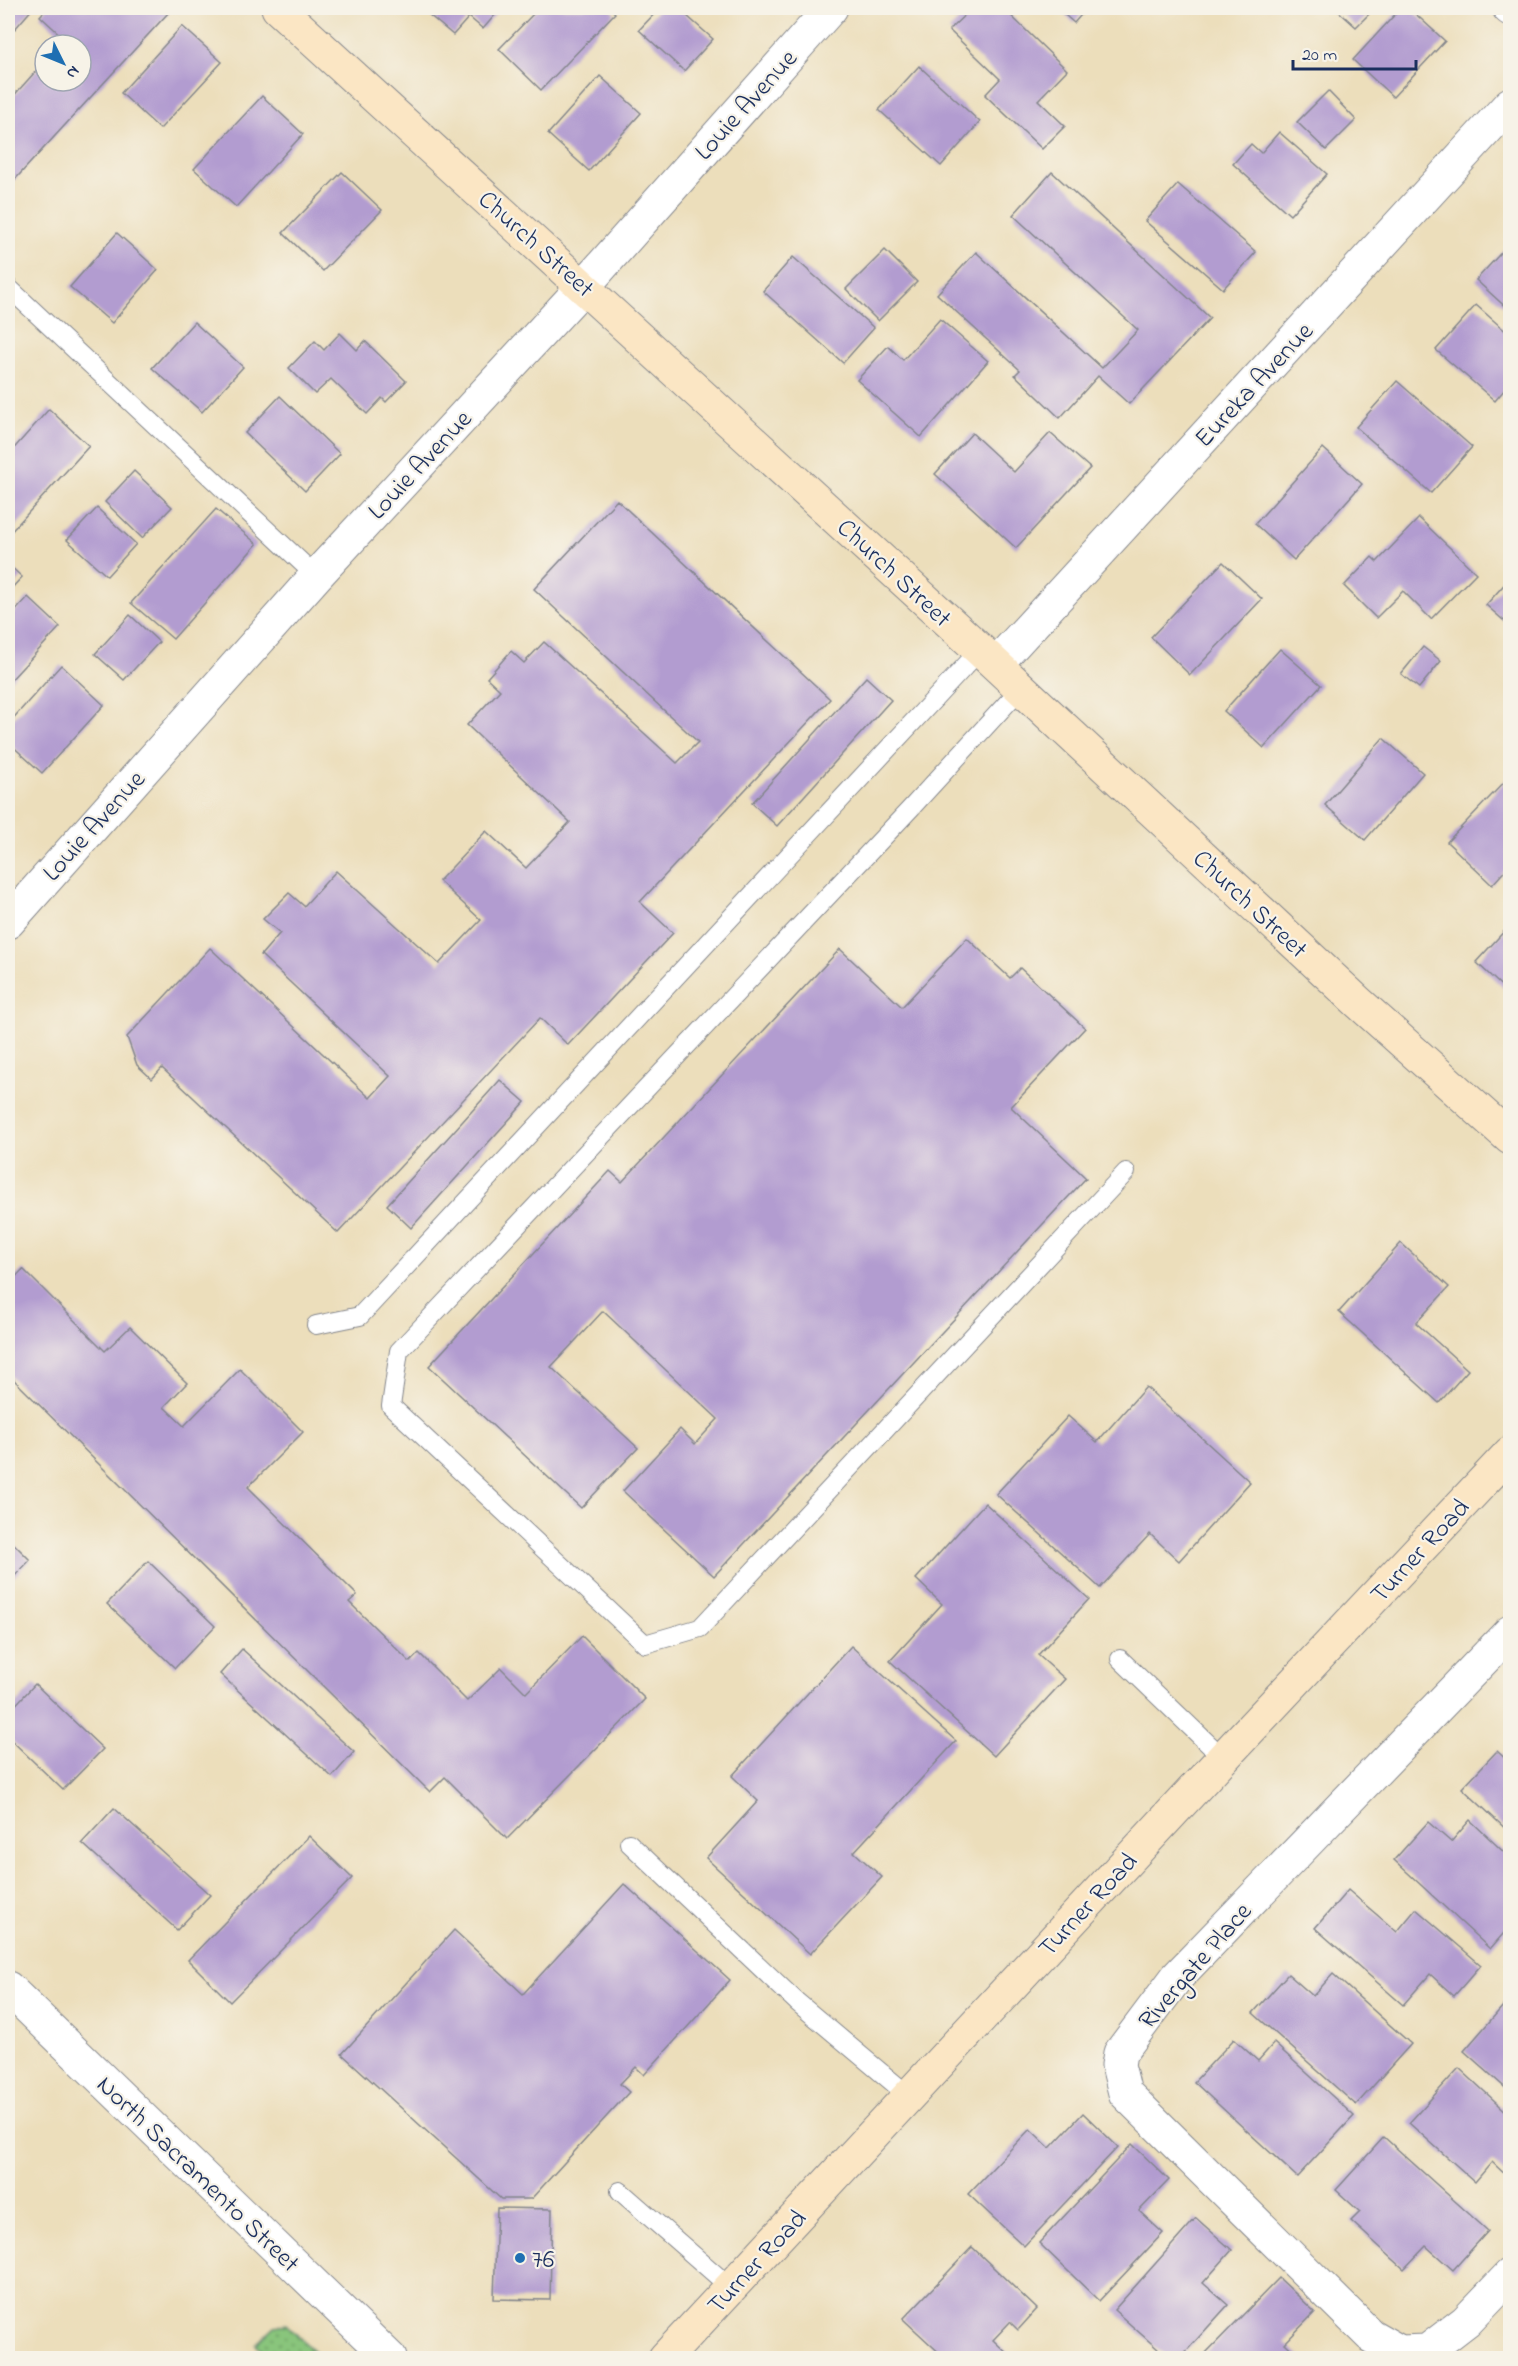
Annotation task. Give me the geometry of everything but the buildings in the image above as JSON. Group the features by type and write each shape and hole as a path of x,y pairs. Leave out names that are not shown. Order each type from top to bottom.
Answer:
{"street":[{"name":"Church Street","path":"278,8 988,657 1358,1002 1510,1138"},
{"name":"Louie Avenue","path":"14,902 584,286 831,8"},
{"name":"Eureka Avenue","path":"988,657 1510,104"},
{"name":"Turner Road","path":"666,2358 1223,1758 1510,1453"},
{"name":"Rivergate Place","path":"1510,1632 1177,1977 1120,2053 1118,2065 1125,2093 1370,2335 1400,2352 1427,2351 1466,2321 1510,2275"},
{"name":"North Sacramento Street","path":"8,1988 390,2358"}],"lane":[{"path":"8,287 316,576"},
{"path":"316,1325 360,1316 988,657"},
{"path":"1021,688 911,808 399,1351 391,1406 645,1644 699,1628 1126,1172"},
{"path":"1120,1659 1223,1758"},
{"path":"629,1843 797,2002 909,2096"},
{"path":"620,2191 731,2288"}],"green space":[{"path":"286,2324 321,2358 271,2358 256,2344 275,2326"}],"place":[{"name":"76","path":"520,2258"}]}
